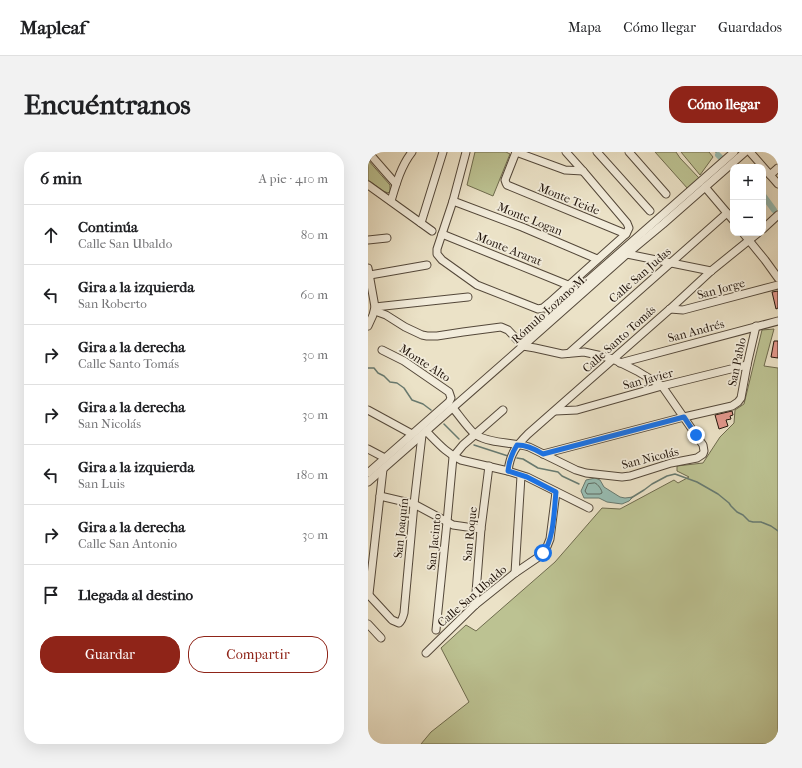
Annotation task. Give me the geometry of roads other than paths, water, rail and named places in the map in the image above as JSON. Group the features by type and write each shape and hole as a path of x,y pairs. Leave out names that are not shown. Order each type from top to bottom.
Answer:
{"street":[{"path":"368,152 396,184"},
{"path":"391,201 406,160 412,152"},
{"path":"421,223 443,152"},
{"path":"466,152 453,202 437,249 437,254 442,260 477,285 533,308 540,309 549,303 627,231 627,223 566,152"},
{"path":"516,152 565,170 583,171"},
{"name":"Monte Teide","path":"516,152 506,178 506,183 509,186 627,231"},
{"path":"598,152 650,211"},
{"path":"629,152 666,194"},
{"path":"521,344 661,221 734,152"},
{"name":"Rómulo Lozano M.","path":"368,482 453,408 521,344 627,254 661,221 705,187 745,152"},
{"path":"750,152 775,180"},
{"path":"775,180 778,168"},
{"path":"368,185 432,231"},
{"path":"705,187 730,216"},
{"name":"Monte Logan","path":"453,202 522,227 597,259"},
{"name":"Calle San Judas","path":"568,354 727,213"},
{"path":"766,226 778,215"},
{"name":"Monte Ararat","path":"442,234 568,285"},
{"path":"746,236 778,278"},
{"name":"Calle Santo Tomás","path":"508,471 512,455 517,445 528,434 670,310 711,272 754,236"},
{"path":"368,240 387,238"},
{"path":"627,254 711,272"},
{"path":"368,326 375,309 369,271 427,265"},
{"name":"San Jorge","path":"670,310 683,310 778,285"},
{"path":"375,309 468,296"},
{"path":"375,309 405,327 422,335 437,336 501,327 508,330 521,344 556,354 584,352 602,356 637,371 662,386 684,417 543,454"},
{"name":"San Andrés","path":"620,363 778,320"},
{"name":"San Pablo","path":"684,417 732,406 738,402 741,398 756,326"},
{"name":"Monte Alto","path":"382,350 404,361 449,392 451,398 449,402 412,434"},
{"name":"San Javier","path":"555,411 577,410 662,386 747,365"},
{"path":"453,408 475,434"},
{"path":"368,410 412,434 368,473"},
{"path":"453,457 463,445 503,410"},
{"name":"San Nicolás","path":"475,434 491,440 529,447 576,470 586,473 622,477 630,476 671,463 697,458 703,454 703,445 684,417"},
{"path":"424,433 453,457 527,477 589,508"},
{"name":"San Joaquín","path":"368,594 392,620 399,623 403,616 414,504 424,433"},
{"path":"368,449 385,458"},
{"name":"San Jacinto","path":"436,630 448,522 453,457"},
{"name":"San Roque","path":"475,605 480,529 489,466"},
{"path":"368,594 383,469"},
{"path":"515,573 521,476"},
{"name":"Calle San Ubaldo","path":"426,653 475,605 515,573 537,558 546,549 550,539 556,492"},
{"path":"380,496 414,504 457,526 480,529"},
{"path":"368,624 381,638"}],"water":[{"path":"595,478 600,480 604,487 620,497 633,497 629,501 622,504 607,502 599,498 584,498 581,491 586,480"}],"waterway":[{"path":"718,155 730,167"},
{"path":"766,199 774,210"},
{"path":"368,368 374,368 390,382 397,383 404,388 412,400 423,404 431,410"},
{"path":"444,424 459,439"},
{"path":"474,445 508,456"},
{"path":"517,458 523,459 538,468 558,472 562,476 579,484"},
{"path":"631,498 652,484 667,476 675,474 697,482 718,494 749,521 761,522 778,531"}]}
